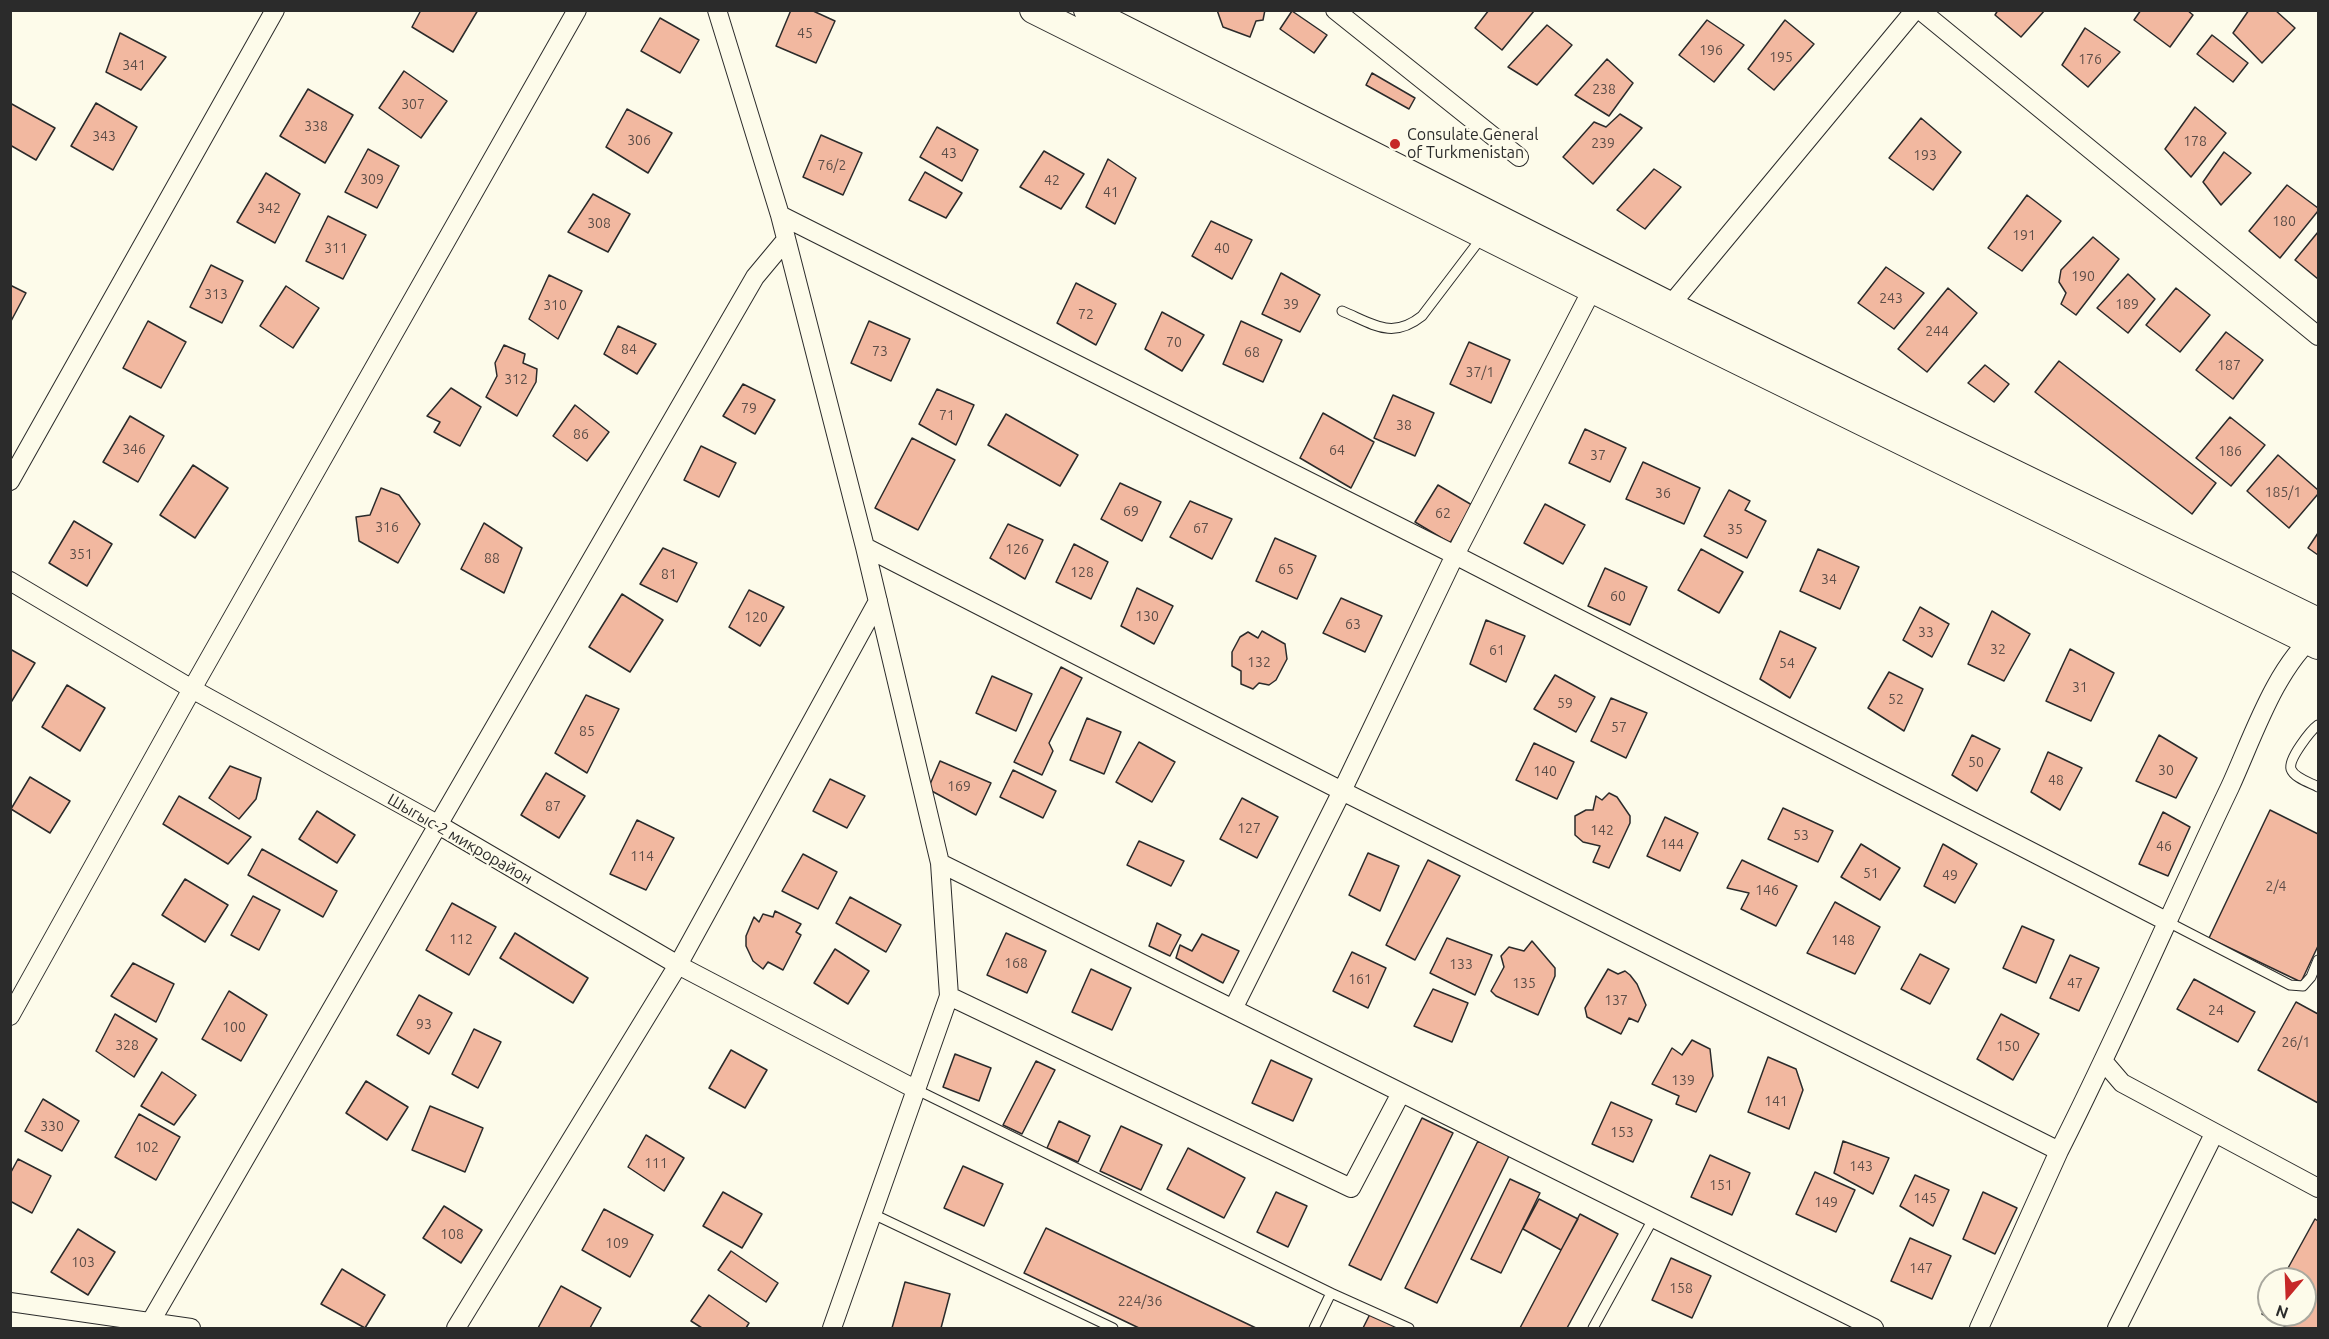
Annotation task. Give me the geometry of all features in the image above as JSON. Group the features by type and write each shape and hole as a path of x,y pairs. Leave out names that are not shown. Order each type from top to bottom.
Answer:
{"street":[{"path":"10,481 275,10"},
{"path":"10,1016 192,689 577,10"},
{"path":"717,10 780,215 785,242 865,547 940,863 949,996 832,1329"},
{"path":"1033,10 1484,235 1597,279"},
{"path":"1088,10 1597,279 2316,635 2283,673 2166,921 2104,1062 2060,1151 1979,1329"},
{"path":"1335,10 1519,157"},
{"path":"1664,313 1917,10 2319,336"},
{"path":"780,215 1455,555 2166,921"},
{"path":"148,1325 755,277 785,242"},
{"path":"1233,1008 1342,791 1455,555 1597,279"},
{"path":"865,547 905,570 1342,791 2060,1151"},
{"name":"Шыгыс-2 микрорайон","path":"10,581 192,689 437,824 678,965 915,1089"},
{"path":"456,1329 678,965 878,601"},
{"path":"940,863 1874,1329"},
{"path":"949,996 1351,1188 1401,1093"},
{"path":"2104,1062 2122,1083 2319,1188"},
{"path":"2117,1329 2214,1134"},
{"path":"10,1302 148,1325 191,1329"}],"lane":[{"path":"1342,311 1386,329 1398,330 1410,325 1422,316 1484,235"},
{"path":"2319,725 2310,732 2291,762 2291,769 2295,775 2319,787"},
{"path":"2166,921 2290,985 2302,986 2311,977 2319,960"},
{"path":"915,1089 1408,1329"},
{"path":"873,1214 1113,1329"},
{"path":"1593,1329 1653,1219"},
{"path":"1314,1329 1331,1293"}],"building":[{"path":"421,10 478,10 453,52 412,27"},
{"path":"791,10 811,10 835,21 816,63 776,46"},
{"path":"1217,10 1265,10 1263,20 1256,21 1250,37 1223,27"},
{"path":"1489,10 1534,11 1502,50 1475,28"},
{"path":"1998,10 2045,10 2021,37 1995,15"},
{"path":"2141,10 2187,10 2193,15 2170,47 2134,20"},
{"path":"2249,10 2275,10 2295,28 2262,63 2233,33"},
{"path":"1292,11 1327,35 1314,53 1280,29"},
{"path":"660,18 699,40 680,73 641,51"},
{"path":"1707,20 1744,45 1714,82 1679,55"},
{"path":"1785,20 1814,44 1774,90 1748,69"},
{"path":"1547,25 1572,45 1537,85 1508,67"},
{"path":"2085,28 2120,52 2088,87 2062,65"},
{"path":"120,33 166,57 141,90 106,72"},
{"path":"2212,35 2248,63 2233,82 2197,54"},
{"path":"1607,59 1633,83 1609,116 1575,95"},
{"path":"404,71 447,101 421,138 379,108"},
{"path":"1372,73 1415,98 1409,109 1366,85"},
{"path":"308,89 353,115 325,163 280,136"},
{"path":"10,103 55,128 36,160 10,145"},
{"path":"96,103 137,127 113,170 71,146"},
{"path":"2195,107 2226,133 2191,177 2165,149"},
{"path":"627,109 672,133 648,173 606,147"},
{"path":"1620,114 1642,128 1593,184 1563,157 1594,122 1606,127"},
{"path":"1921,118 1961,152 1933,190 1889,158"},
{"path":"937,127 978,150 962,181 920,157"},
{"path":"821,135 862,153 843,195 803,177"},
{"path":"368,149 399,166 377,208 345,192"},
{"path":"1044,151 1084,174 1061,209 1020,187"},
{"path":"2224,152 2251,173 2221,205 2203,182"},
{"path":"1108,159 1136,178 1115,224 1086,207"},
{"path":"1654,169 1681,187 1645,229 1617,210"},
{"path":"925,172 962,193 946,218 909,200"},
{"path":"266,173 300,194 275,243 237,222"},
{"path":"2287,185 2318,208 2318,211 2280,258 2249,231"},
{"path":"593,194 630,214 608,252 568,232"},
{"path":"2027,195 2061,221 2022,271 1988,248"},
{"path":"328,216 366,235 343,279 306,261"},
{"path":"1211,221 1252,240 1232,279 1192,256"},
{"path":"2318,232 2318,279 2295,260"},
{"path":"2093,237 2119,259 2076,315 2061,304 2066,293 2059,282 2061,270"},
{"path":"211,265 243,281 222,323 190,307"},
{"path":"1886,267 1924,293 1894,329 1858,303"},
{"path":"1281,273 1320,295 1300,332 1262,314"},
{"path":"2128,274 2155,299 2128,333 2097,308"},
{"path":"549,275 582,291 558,339 529,319"},
{"path":"1076,283 1116,304 1096,345 1057,323"},
{"path":"10,285 26,293 10,323"},
{"path":"286,286 319,308 293,348 260,326"},
{"path":"1948,288 1977,313 1927,372 1898,349"},
{"path":"2176,288 2210,315 2180,352 2146,325"},
{"path":"1162,312 1204,335 1182,371 1145,349"},
{"path":"148,321 186,342 161,388 123,368"},
{"path":"869,321 910,339 891,381 851,363"},
{"path":"1241,321 1282,340 1263,382 1223,364"},
{"path":"618,326 656,344 637,374 604,354"},
{"path":"2226,332 2263,360 2233,399 2196,370"},
{"path":"1469,342 1510,360 1491,403 1450,384"},
{"path":"504,345 525,354 523,363 537,369 536,382 517,416 486,397 497,376 495,363"},
{"path":"2059,361 2216,483 2192,514 2035,392"},
{"path":"1985,365 2009,384 1994,402 1968,383"},
{"path":"743,384 775,400 755,434 723,416"},
{"path":"451,388 481,407 460,446 434,432 440,422 427,416"},
{"path":"937,389 974,405 956,445 919,424"},
{"path":"1393,395 1434,413 1415,456 1374,438"},
{"path":"575,405 609,432 587,461 553,436"},
{"path":"1323,413 1374,442 1351,488 1300,458"},
{"path":"1006,414 1078,455 1060,486 988,445"},
{"path":"130,416 164,436 138,482 103,462"},
{"path":"2230,417 2265,445 2231,486 2196,458"},
{"path":"1585,429 1626,448 1610,482 1569,463"},
{"path":"912,438 955,460 918,530 875,508"},
{"path":"701,446 736,463 719,497 684,480"},
{"path":"2278,455 2318,490 2318,494 2289,528 2247,491"},
{"path":"1643,462 1700,488 1684,524 1626,499"},
{"path":"193,465 228,488 195,538 160,515"},
{"path":"1120,483 1161,502 1142,541 1101,519"},
{"path":"1438,485 1472,505 1450,543 1415,522"},
{"path":"381,488 399,495 420,524 398,563 359,541 356,517 370,515"},
{"path":"1729,490 1750,501 1745,510 1766,521 1747,558 1704,536"},
{"path":"1190,501 1232,519 1212,559 1170,537"},
{"path":"1545,504 1585,525 1563,564 1524,543"},
{"path":"74,521 112,544 87,586 49,563"},
{"path":"484,523 522,548 504,593 461,569"},
{"path":"1008,524 1043,540 1025,579 990,558"},
{"path":"2318,533 2318,555 2308,548"},
{"path":"1275,538 1316,556 1297,599 1256,581"},
{"path":"1074,544 1108,562 1091,599 1056,582"},
{"path":"663,548 697,563 677,602 640,584"},
{"path":"1701,549 1743,572 1719,613 1678,590"},
{"path":"1818,549 1859,567 1840,609 1800,591"},
{"path":"1605,568 1647,587 1630,625 1588,606"},
{"path":"1137,588 1173,606 1154,644 1121,626"},
{"path":"749,590 784,607 760,646 729,627"},
{"path":"622,594 663,620 630,672 589,647"},
{"path":"1341,598 1382,616 1365,652 1323,633"},
{"path":"1920,607 1949,624 1932,657 1903,640"},
{"path":"1992,611 2030,634 2004,681 1968,664"},
{"path":"1486,620 1525,636 1506,682 1470,664"},
{"path":"1262,631 1285,644 1287,659 1276,680 1269,685 1259,683 1253,689 1241,684 1241,671 1232,666 1232,652 1240,637 1248,632 1258,638"},
{"path":"1780,631 1816,648 1790,698 1760,679"},
{"path":"10,649 35,663 10,704"},
{"path":"2070,649 2114,673 2091,721 2046,701"},
{"path":"1061,667 1082,678 1049,743 1053,751 1042,775 1014,762"},
{"path":"1889,672 1923,689 1904,731 1868,708"},
{"path":"1555,675 1595,697 1576,732 1534,709"},
{"path":"992,676 1032,694 1016,731 976,713"},
{"path":"67,685 105,708 80,751 42,727"},
{"path":"586,695 619,709 587,773 555,753"},
{"path":"1611,698 1647,713 1626,758 1591,741"},
{"path":"1087,718 1121,732 1104,774 1070,760"},
{"path":"1972,735 2000,749 1977,791 1952,775"},
{"path":"2159,735 2197,758 2176,798 2136,781"},
{"path":"1139,742 1175,762 1152,802 1116,782"},
{"path":"1534,743 1574,762 1557,799 1516,780"},
{"path":"2048,752 2082,768 2060,810 2031,792"},
{"path":"940,761 991,783 976,815 928,789"},
{"path":"230,766 261,778 256,799 239,819 209,798"},
{"path":"1013,770 1056,791 1043,818 1000,797"},
{"path":"546,773 585,796 559,838 521,815"},
{"path":"30,777 70,801 50,833 11,809"},
{"path":"830,779 865,796 847,828 813,811"},
{"path":"1609,793 1617,797 1630,816 1630,823 1609,868 1593,862 1600,846 1583,842 1575,835 1575,816 1586,810 1593,810 1596,796 1602,800"},
{"path":"179,796 251,837 228,864 163,824"},
{"path":"1242,798 1278,817 1257,858 1220,839"},
{"path":"1783,808 1833,831 1818,862 1768,839"},
{"path":"2270,810 2318,834 2318,946 2301,982 2209,938"},
{"path":"317,811 355,835 337,863 299,839"},
{"path":"2163,812 2190,827 2168,876 2139,864"},
{"path":"1665,817 1698,833 1680,871 1647,856"},
{"path":"637,820 674,838 646,890 610,874"},
{"path":"1139,841 1184,861 1171,886 1127,865"},
{"path":"1861,844 1900,868 1880,900 1841,877"},
{"path":"1943,844 1977,864 1955,903 1924,886"},
{"path":"262,849 337,891 323,917 248,875"},
{"path":"1368,853 1399,866 1380,911 1349,895"},
{"path":"803,854 837,872 818,909 782,891"},
{"path":"1428,860 1460,876 1415,960 1386,945"},
{"path":"1742,860 1797,886 1776,926 1741,909 1749,893 1727,888"},
{"path":"185,879 228,905 205,942 162,915"},
{"path":"253,896 280,910 259,950 231,935"},
{"path":"850,897 901,925 886,952 836,923"},
{"path":"1835,902 1880,927 1855,974 1807,953"},
{"path":"452,903 496,927 469,975 426,950"},
{"path":"775,911 801,924 796,932 801,935 783,970 768,962 763,969 753,961 746,946 746,936 754,917 759,922 763,914 773,917"},
{"path":"1157,923 1181,935 1170,956 1149,946"},
{"path":"2022,926 2054,940 2036,983 2003,968"},
{"path":"515,933 588,978 573,1003 500,958"},
{"path":"1006,933 1046,951 1027,993 987,975"},
{"path":"1202,934 1239,951 1223,983 1176,958 1180,945 1192,951"},
{"path":"1447,938 1492,955 1475,995 1430,973"},
{"path":"1532,941 1555,968 1555,976 1538,1015 1496,996 1491,991 1504,967 1501,956 1509,947 1524,951"},
{"path":"835,949 869,971 848,1004 814,983"},
{"path":"1352,952 1386,968 1368,1008 1333,991"},
{"path":"1920,954 1949,969 1930,1004 1901,989"},
{"path":"2070,955 2099,968 2079,1011 2050,998"},
{"path":"133,963 174,984 156,1022 111,996"},
{"path":"1091,969 1131,988 1112,1030 1072,1012"},
{"path":"1608,969 1618,974 1625,971 1630,975 1637,984 1646,1005 1638,1022 1629,1018 1621,1034 1587,1017 1585,1008"},
{"path":"2194,979 2255,1012 2238,1042 2177,1009"},
{"path":"1433,989 1468,1003 1452,1042 1414,1026"},
{"path":"229,991 267,1015 241,1061 202,1039"},
{"path":"419,995 452,1013 429,1054 397,1035"},
{"path":"2296,1002 2318,1014 2318,1103 2258,1070"},
{"path":"115,1014 157,1039 134,1077 96,1051"},
{"path":"2001,1014 2039,1034 2013,1080 1977,1059"},
{"path":"474,1029 501,1042 478,1088 452,1074"},
{"path":"1692,1040 1710,1049 1713,1076 1696,1112 1676,1104 1679,1096 1652,1084 1672,1048 1682,1055"},
{"path":"731,1050 767,1070 745,1108 709,1088"},
{"path":"955,1054 991,1068 979,1101 943,1087"},
{"path":"1768,1057 1796,1069 1803,1090 1789,1129 1748,1112"},
{"path":"1271,1060 1312,1079 1293,1121 1252,1103"},
{"path":"1036,1061 1055,1070 1022,1134 1003,1125"},
{"path":"162,1072 196,1095 174,1125 141,1106"},
{"path":"366,1081 408,1107 387,1140 346,1113"},
{"path":"43,1099 79,1121 62,1151 25,1131"},
{"path":"1611,1102 1652,1120 1633,1162 1592,1144"},
{"path":"430,1106 483,1128 465,1172 412,1150"},
{"path":"139,1114 180,1137 156,1180 115,1157"},
{"path":"1422,1118 1453,1133 1381,1280 1349,1265"},
{"path":"1059,1121 1090,1136 1078,1162 1047,1148"},
{"path":"1121,1126 1162,1145 1141,1190 1100,1171"},
{"path":"646,1135 684,1158 664,1191 628,1167"},
{"path":"1478,1141 1509,1156 1437,1303 1405,1288"},
{"path":"1843,1141 1889,1158 1873,1194 1834,1173"},
{"path":"1188,1148 1245,1178 1224,1218 1167,1189"},
{"path":"1710,1155 1750,1173 1732,1215 1691,1197"},
{"path":"18,1159 51,1176 32,1213 10,1201 10,1174"},
{"path":"963,1166 1003,1184 984,1226 944,1208"},
{"path":"1815,1172 1855,1190 1836,1232 1796,1214"},
{"path":"1915,1175 1949,1190 1933,1226 1900,1206"},
{"path":"1510,1179 1540,1193 1501,1273 1471,1259"},
{"path":"723,1192 762,1214 742,1248 703,1226"},
{"path":"1276,1192 1307,1206 1288,1247 1257,1232"},
{"path":"1983,1192 2017,1208 1995,1254 1963,1239"},
{"path":"1539,1199 1578,1219 1561,1250 1523,1229"},
{"path":"444,1206 482,1230 461,1263 423,1238"},
{"path":"604,1209 653,1235 630,1277 582,1250"},
{"path":"1580,1214 1618,1234 1567,1328 1520,1328"},
{"path":"2315,1219 2318,1221 2318,1328 2286,1327 2317,1327 2317,1267 2289,1267"},
{"path":"1046,1228 1256,1328 1139,1328 1024,1273"},
{"path":"78,1229 115,1252 88,1295 51,1272"},
{"path":"1910,1238 1951,1256 1932,1299 1891,1281"},
{"path":"731,1251 778,1283 766,1302 718,1270"},
{"path":"1671,1258 1711,1276 1692,1318 1652,1300"},
{"path":"342,1269 385,1295 365,1328 321,1304"},
{"path":"905,1282 950,1294 941,1328 892,1328"},
{"path":"561,1286 601,1308 590,1328 538,1328"},
{"path":"709,1295 749,1323 746,1328 702,1328 691,1321"},
{"path":"1370,1314 1402,1328 1363,1328"}],"place":[{"name":"Consulate General of Turkmenistan","path":"1395,144"}]}
